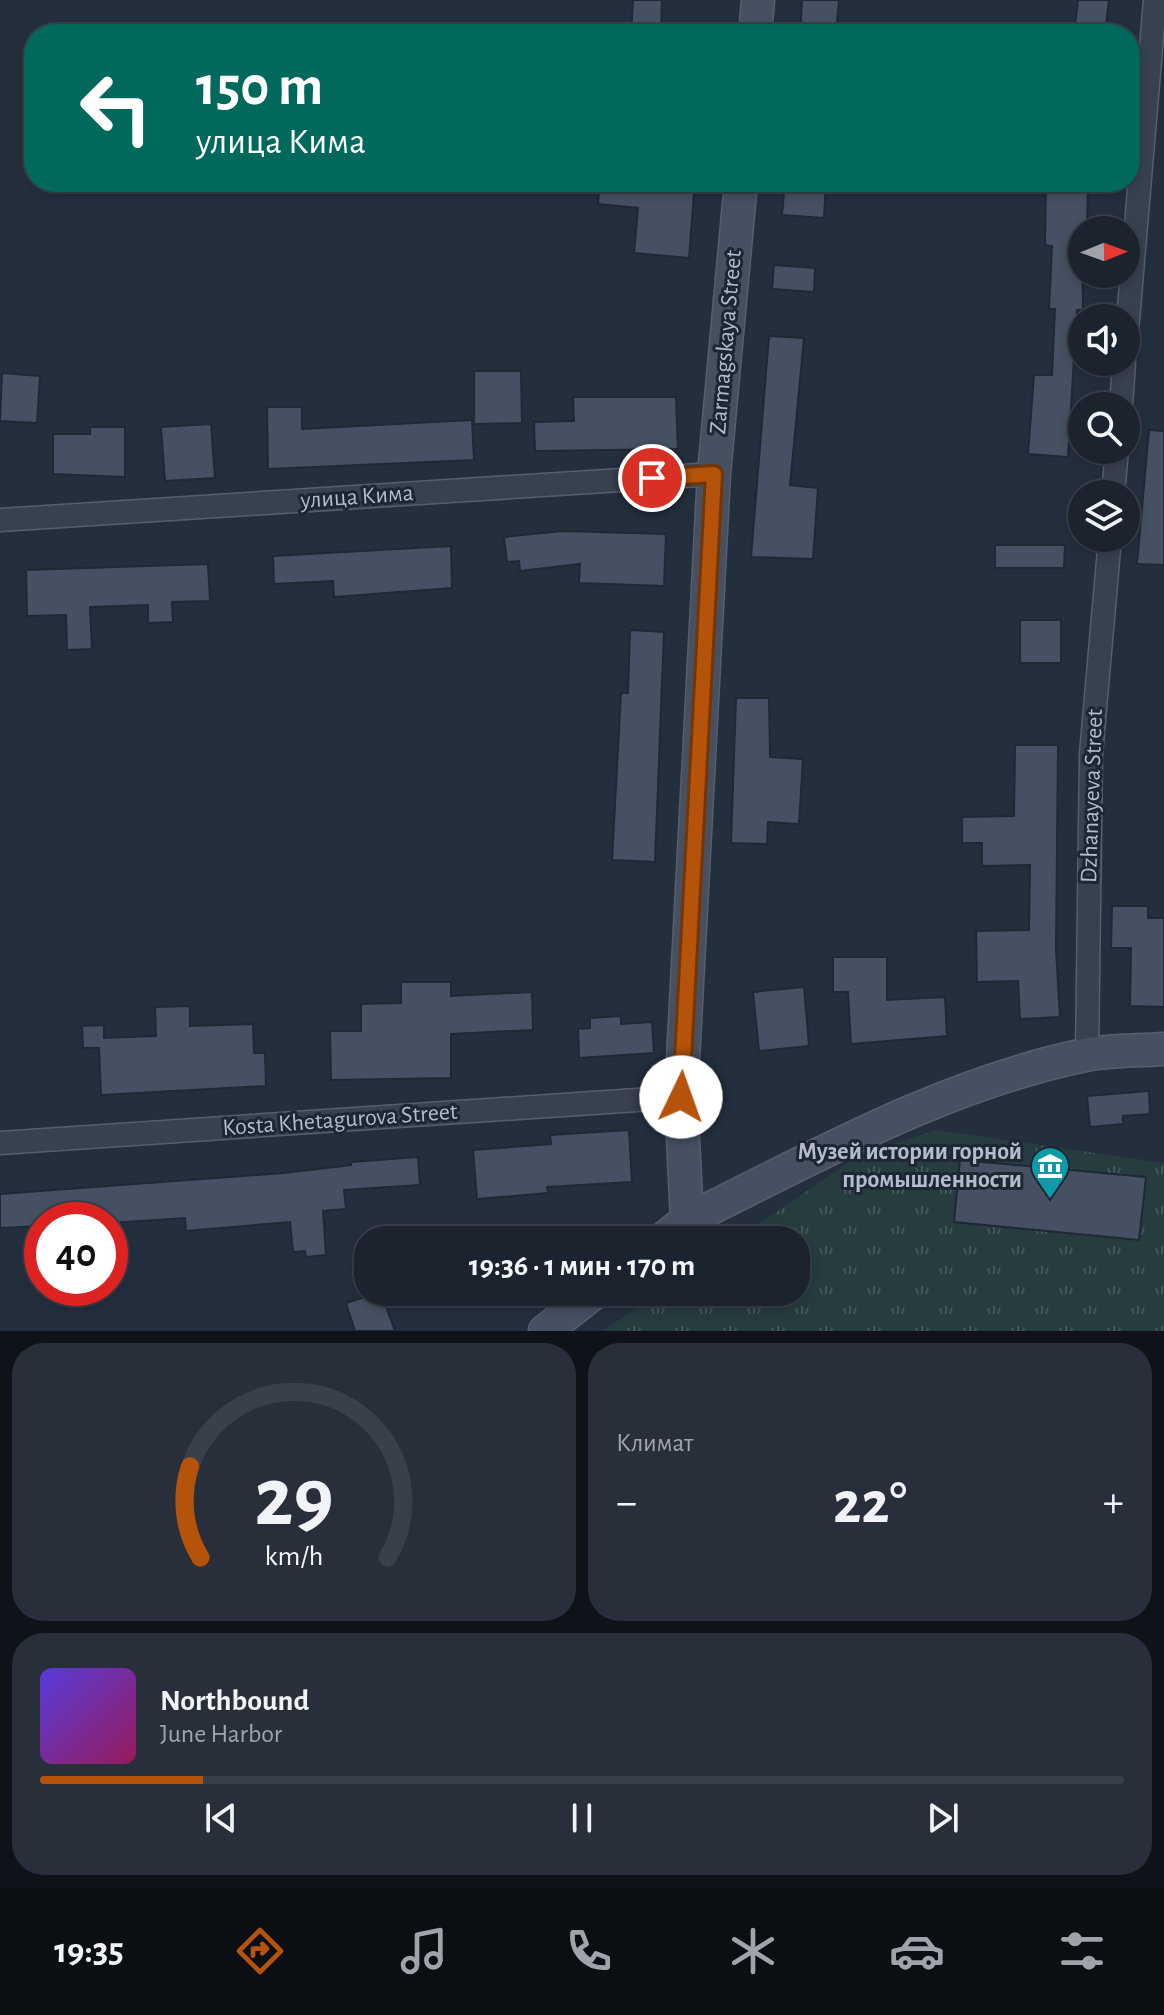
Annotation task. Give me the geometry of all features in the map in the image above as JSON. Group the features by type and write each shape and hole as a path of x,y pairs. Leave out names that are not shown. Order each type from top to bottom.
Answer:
{"street":[{"path":"756,24 758,0"},
{"path":"1140,178 1155,0"},
{"name":"Zarmagskaya Street","path":"687,1220 681,1097 714,474 740,192"},
{"path":"1129,304 1139,192"},
{"name":"улица Кима","path":"0,520 714,474"},
{"name":"Dzhanayeva Street","path":"1087,1055 1091,754 1109,552"},
{"path":"680,1226 862,1134 972,1087 1087,1055 1164,1049"},
{"name":"Kosta Khetagurova Street","path":"0,1143 681,1097"},
{"path":"545,1331 577,1306"}],"green space":[{"path":"936,1130 1164,1163 1164,1331 603,1331 640,1306 810,1306 810,1226 756,1226 859,1155"}],"building":[{"path":"633,0 662,0 661,24 632,24"},
{"path":"802,0 839,0 837,24 801,24"},
{"path":"1078,0 1109,0 1106,24 1075,24"},
{"path":"599,192 694,192 689,258 634,253 638,208 598,204"},
{"path":"784,192 825,192 824,218 782,215"},
{"path":"1046,192 1088,192 1087,216 1068,216 1068,288 1083,288 1083,304 1068,304 1068,376 1073,376 1072,392 1068,392 1068,457 1028,454 1034,375 1052,375 1055,309 1049,309 1052,246 1045,245"},
{"path":"774,265 815,268 814,292 772,289"},
{"path":"769,336 804,338 790,485 818,488 813,559 751,557"},
{"path":"474,371 521,371 522,423 474,424"},
{"path":"2,373 40,376 37,423 0,421"},
{"path":"573,397 676,397 678,449 535,451 534,422 574,421"},
{"path":"267,407 302,407 302,429 472,420 474,460 268,469"},
{"path":"211,424 215,478 165,481 161,427"},
{"path":"90,427 125,427 125,477 53,474 53,434 90,434"},
{"path":"1149,430 1164,431 1164,565 1137,564"},
{"path":"562,531 666,534 664,586 579,583 580,564 520,571 519,561 507,562 504,537"},
{"path":"995,545 1065,545 1064,568 995,568"},
{"path":"451,546 452,588 334,597 333,581 274,584 273,556"},
{"path":"208,564 210,601 172,602 173,622 148,623 148,605 90,607 92,649 67,650 66,615 27,616 26,570"},
{"path":"1020,620 1061,620 1061,663 1020,663"},
{"path":"630,630 664,632 655,862 612,860 621,693 628,693"},
{"path":"736,698 769,698 770,757 803,759 799,824 768,822 767,844 731,843"},
{"path":"1015,745 1058,745 1056,949 1060,1017 1020,1019 1018,981 977,982 976,931 1029,930 1030,865 982,866 982,843 962,843 962,817 1014,816"},
{"path":"1112,906 1148,906 1148,918 1164,918 1164,1007 1130,1006 1131,948 1111,948"},
{"path":"833,957 887,957 887,1000 945,997 947,1036 851,1044 848,992 833,992"},
{"path":"401,982 451,982 451,996 532,992 533,1030 451,1034 451,1078 331,1080 330,1031 361,1031 361,1004 401,1003"},
{"path":"804,987 809,1046 759,1051 753,992"},
{"path":"190,1006 190,1026 253,1024 254,1053 265,1053 266,1086 101,1095 99,1048 83,1048 82,1026 104,1025 104,1038 156,1036 155,1007"},
{"path":"621,1016 621,1024 652,1022 654,1053 579,1058 578,1029 590,1028 590,1018"},
{"path":"1149,1091 1150,1114 1123,1116 1123,1124 1090,1127 1087,1096"},
{"path":"629,1130 632,1182 547,1187 548,1193 477,1199 473,1150 551,1144 550,1135"},
{"path":"418,1157 420,1185 344,1190 346,1209 323,1211 326,1255 306,1257 305,1251 293,1252 290,1222 186,1231 185,1218 128,1222 128,1202 24,1202 24,1227 0,1228 0,1194 284,1173 351,1165 351,1162"},
{"name":"Музей истории горной промышленности","path":"960,1160 1146,1177 1139,1240 954,1222"},
{"path":"354,1300 354,1306 386,1306 395,1331 355,1331 346,1303"}],"place":[{"name":"Музей истории горной промышленности","path":"1050,1200"}],"route":[{"path":"652,478 714,474 681,1097"}]}
